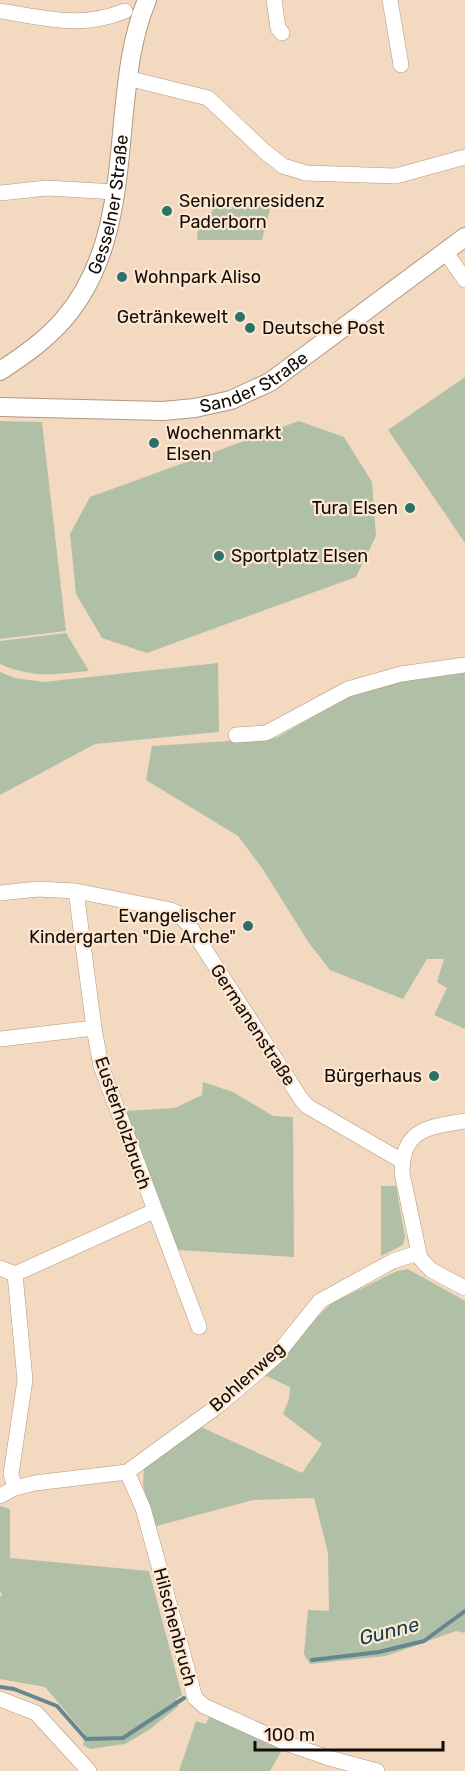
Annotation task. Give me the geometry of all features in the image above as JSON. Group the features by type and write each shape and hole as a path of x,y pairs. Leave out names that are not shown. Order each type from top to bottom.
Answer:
{"street":[{"path":"274,0 278,28 282,33"},
{"path":"390,0 401,65"},
{"path":"0,11 74,23 110,17 132,7"},
{"name":"Gesselner Straße","path":"0,371 43,339 64,319 91,277 100,255 108,232 116,192 132,46 132,7"},
{"path":"127,78 208,98 283,166 306,173 396,176 465,157"},
{"path":"0,193 47,188 116,192"},
{"name":"Sander Straße","path":"0,407 163,411 195,408 231,400 270,382 465,237"},
{"path":"445,251 465,280"},
{"path":"236,735 266,733 348,689 401,674 465,665"},
{"name":"Germanenstraße","path":"0,893 38,889 76,891 177,913 189,925 300,1099 307,1106 402,1161"},
{"name":"Eusterholzbruch","path":"76,891 100,1066 199,1328"},
{"path":"0,1039 94,1028"},
{"path":"465,1121 422,1130 410,1142 402,1161 402,1173 422,1263 465,1288"},
{"name":"Eusterholzbruch","path":"7,1271 154,1211"},
{"name":"Bohlenweg","path":"0,1496 15,1488 35,1484 127,1472 219,1405 275,1357 320,1301 393,1262 418,1253"},
{"path":"7,1271 25,1380 11,1474 15,1488"},
{"name":"Hilschenbruch","path":"127,1472 143,1508 195,1698 204,1706 288,1744 374,1771"},
{"path":"0,1699 36,1713 89,1771"}],"green space":[{"path":"234,199 270,209 262,240 197,240 198,225 209,226 213,206 232,209"},
{"path":"465,377 465,543 388,430"},
{"path":"0,421 42,422 66,631 0,639"},
{"name":"Sportplatz Elsen","path":"299,421 344,437 372,482 376,536 356,577 147,653 102,638 76,594 70,534 90,497"},
{"path":"66,633 89,671 34,674 0,664 0,641"},
{"path":"218,663 219,732 95,744 0,795 0,672 15,678 44,682"},
{"path":"465,672 465,1029 434,1015 447,988 437,982 444,959 427,959 403,999 330,970 309,943 262,868 238,836 146,780 152,746 276,738 353,694 407,679"},
{"path":"203,1082 233,1092 273,1116 293,1117 294,1257 178,1250 124,1111 175,1108 202,1095"},
{"path":"381,1186 396,1186 405,1237 403,1245 381,1256"},
{"path":"408,1269 465,1301 465,1633 456,1631 386,1656 310,1664 304,1654 308,1610 329,1611 328,1553 314,1498 253,1500 153,1527 143,1485 144,1466 201,1427 302,1473 322,1444 283,1414 289,1399 290,1387 264,1375 285,1357 316,1318 332,1303 397,1271"},
{"path":"0,1506 10,1509 10,1558 149,1571 182,1695 176,1699 179,1706 149,1730 125,1744 90,1749 83,1745 85,1734 45,1687 0,1679 0,1597 2,1595 0,1590"},
{"path":"209,1717 247,1732 282,1750 270,1771 179,1771 196,1721 206,1724"}],"waterway":[{"name":"Gunne","path":"312,1660 379,1652 424,1641 465,1611"},
{"name":"Gunne","path":"0,1687 14,1689 57,1706 86,1739 123,1738 184,1698"}],"place":[{"name":"Seniorenresidenz Paderborn","path":"167,211"},
{"name":"Wohnpark Aliso","path":"122,277"},
{"name":"Getränkewelt","path":"240,317"},
{"name":"Deutsche Post","path":"250,328"},
{"name":"Wochenmarkt Elsen","path":"154,443"},
{"name":"Tura Elsen","path":"410,508"},
{"name":"Sportplatz Elsen","path":"219,556"},
{"name":"Evangelischer Kindergarten \"Die Arche\"","path":"248,926"},
{"name":"Bürgerhaus","path":"434,1076"}]}
